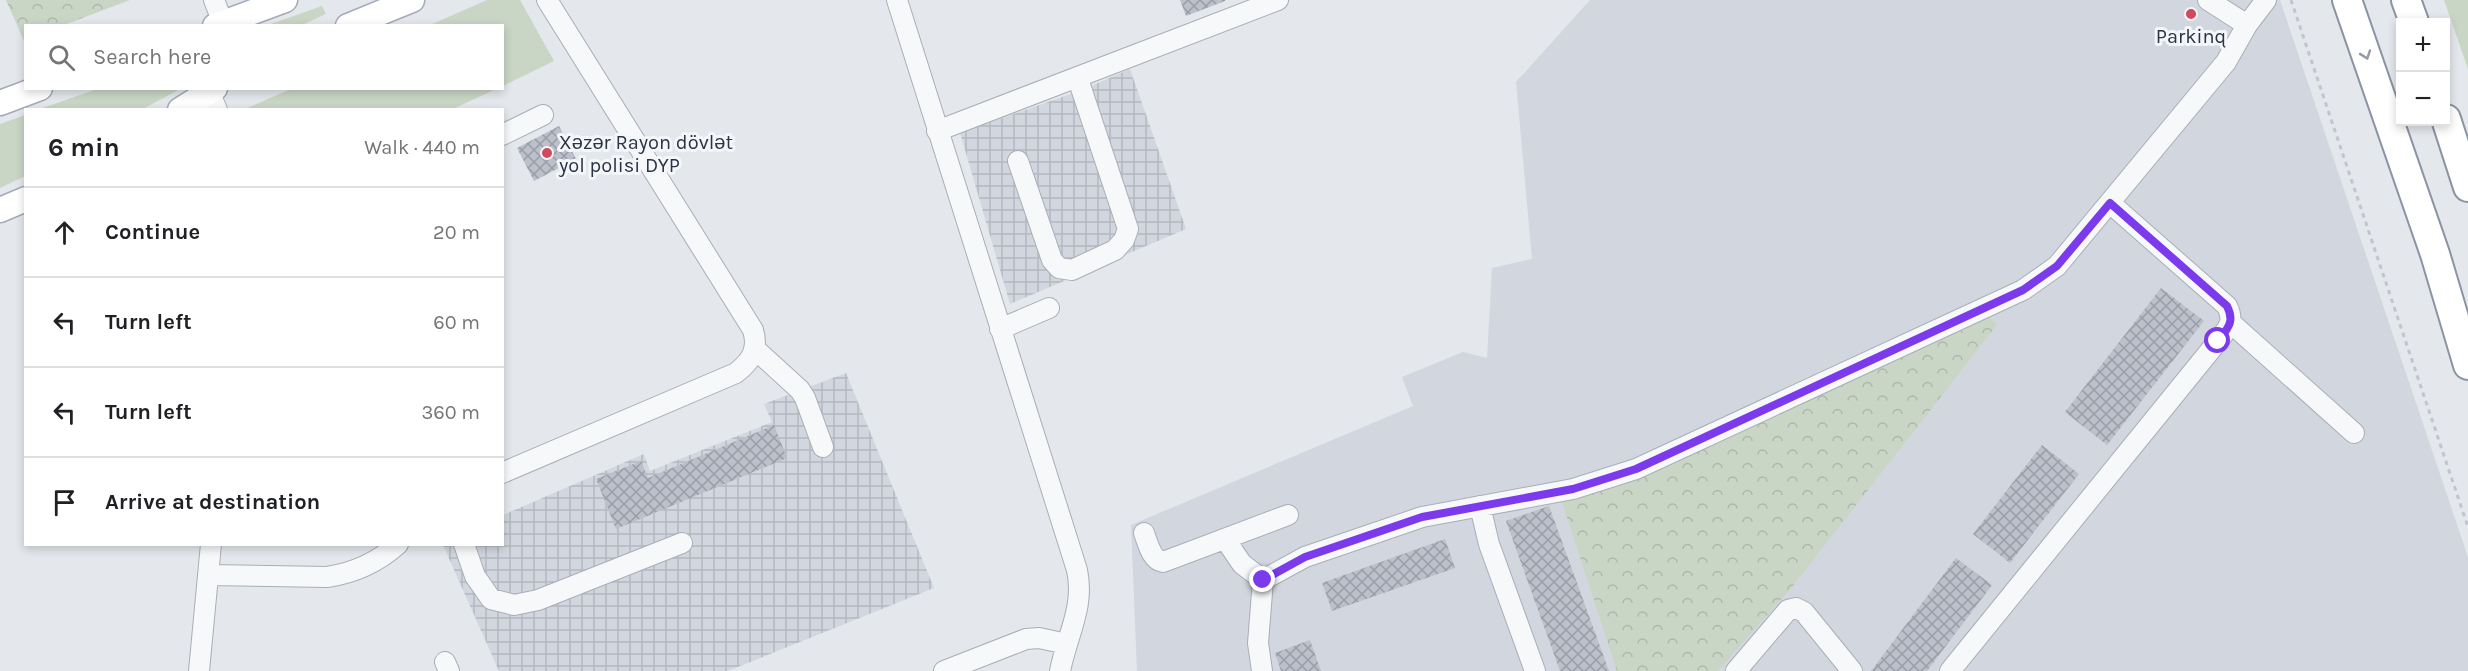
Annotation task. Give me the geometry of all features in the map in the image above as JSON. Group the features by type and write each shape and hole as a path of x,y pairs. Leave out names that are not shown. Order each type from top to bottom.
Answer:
{"highway":[{"path":"2347,0 2435,254 2468,365"},
{"path":"2406,0 2413,18"},
{"path":"2447,126 2468,187"}],"main road":[{"path":"219,24 285,0"},
{"path":"353,24 412,0"},
{"path":"0,103 35,90"},
{"path":"185,108 214,96"},
{"path":"0,210 24,200"},
{"path":"2435,254 2468,346"}],"street":[{"path":"214,0 219,24"},
{"path":"504,472 736,373 751,359 755,349 753,330 547,0"},
{"path":"897,0 1077,570 1081,588 1078,607 1060,671"},
{"path":"937,130 1078,79 1278,0"},
{"path":"2208,0 2247,25"},
{"path":"1263,580 1305,557 1422,517 1573,489 1636,469 2023,290 2057,266 2110,203 2226,62 2247,25 2266,0"},
{"path":"1018,161 1052,260 1059,268 1072,270 1115,250 1124,240 1128,229 1078,79"},
{"path":"504,134 543,116"},
{"path":"1950,671 2231,323 2232,315 2227,306 2110,203"},
{"path":"1000,329 1049,308"},
{"path":"2231,323 2354,433"},
{"path":"755,349 800,390 823,447"},
{"path":"1480,506 1489,544 1535,671"},
{"path":"1144,533 1154,557 1163,562 1288,515"},
{"path":"1226,539 1242,564 1263,580"},
{"path":"465,546 475,576 491,599 514,605 538,600 682,543"},
{"path":"199,671 211,546"},
{"path":"208,575 327,577 341,575 375,562 395,546"},
{"path":"1262,671 1258,643 1263,580"},
{"path":"1740,670 1788,610 1796,608 1804,612 1852,671"},
{"path":"944,671 1026,639 1039,638 1067,644"}],"path":[{"path":"2291,0 2468,527"}],"shaded area":[{"path":"1590,0 2280,0 2468,557 2468,671 1137,671 1131,525 1413,406 1402,377 1463,352 1487,358 1492,268 1532,259 1516,82"},
{"path":"1130,69 1186,229 1010,304 960,133 1082,90"},
{"path":"846,373 934,588 728,671 499,671 443,546 504,546 504,515 644,454 650,471 772,422 764,404"}],"green space":[{"path":"6,0 130,0 67,24 24,24 24,41"},
{"path":"487,0 520,0 554,61 504,86 504,24 432,24"},
{"path":"2444,0 2468,0 2468,69"},
{"path":"322,6 326,14 304,24 271,24"},
{"path":"94,90 178,90 145,108 43,108"},
{"path":"289,90 494,90 455,108 247,108"},
{"path":"24,115 24,176 0,188 0,124"},
{"path":"1987,314 1997,325 1792,587 1718,671 1617,671 1561,499 1628,483"}],"building":[{"path":"1180,0 1225,0 1225,1 1186,16"},
{"name":"Xəzər Rayon dövlət yol polisi DYP","path":"559,126 576,159 534,181 517,148"},
{"path":"2161,288 2204,321 2107,445 2065,412"},
{"path":"774,425 787,458 616,529 596,479 641,461 648,478"},
{"path":"2042,445 2079,474 2010,563 1973,534"},
{"path":"1549,506 1609,671 1560,671 1506,521"},
{"path":"1445,539 1455,568 1332,611 1322,583"},
{"path":"1956,558 1992,585 1927,671 1871,671"},
{"path":"1310,640 1321,671 1281,671 1275,653"}],"place":[{"name":"Parkinq","path":"2191,14"},
{"name":"Xəzər Rayon dövlət yol polisi DYP","path":"547,153"}],"route":[{"path":"1263,580 1305,557 1422,517 1573,489 1636,469 2023,290 2057,266 2110,203 2227,306 2232,315 2231,323 2218,341"}]}
